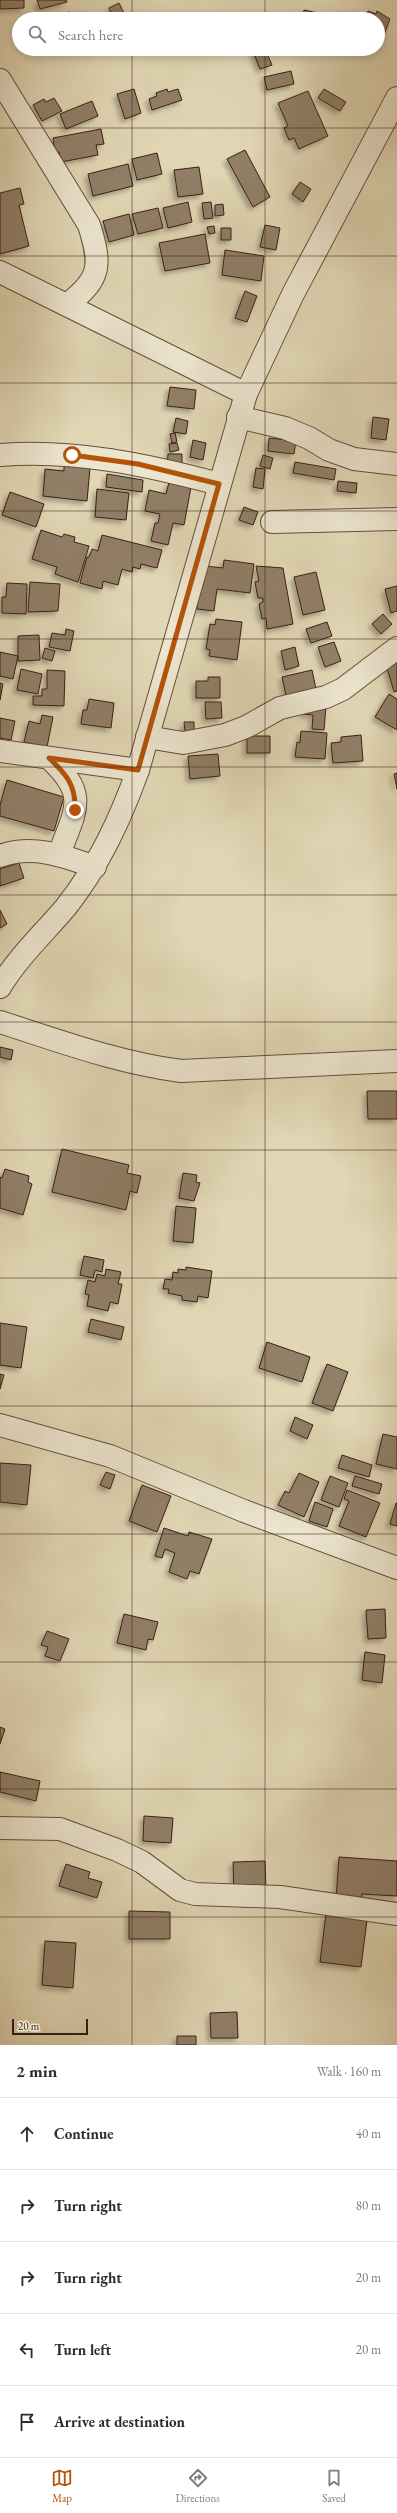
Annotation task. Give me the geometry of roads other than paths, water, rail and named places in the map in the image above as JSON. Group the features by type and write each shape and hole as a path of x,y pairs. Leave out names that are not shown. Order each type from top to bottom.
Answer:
{"street":[{"path":"0,80 89,225 97,250 96,274 84,292 68,304"},
{"path":"0,985 66,907 95,867 121,818 138,770 238,417 246,394 293,294 397,98"},
{"path":"0,272 68,304 246,394"},
{"path":"238,417 285,428 309,438 329,450 354,459 397,464"},
{"path":"0,455 72,455 138,464 219,484"},
{"path":"272,522 395,521"},
{"path":"147,737 183,743 225,735 246,727 280,708 326,697 343,689 397,648"},
{"path":"0,751 138,770"},
{"path":"49,758 66,774 76,796 75,810 58,854"},
{"path":"0,856 33,850 58,854 95,867"},
{"path":"0,1022 77,1046 156,1068 181,1071 397,1061"},
{"path":"0,1425 110,1456 244,1512 397,1568"},
{"path":"0,1828 60,1829 117,1850 142,1862 180,1890 195,1894 280,1897 397,1914"}]}
